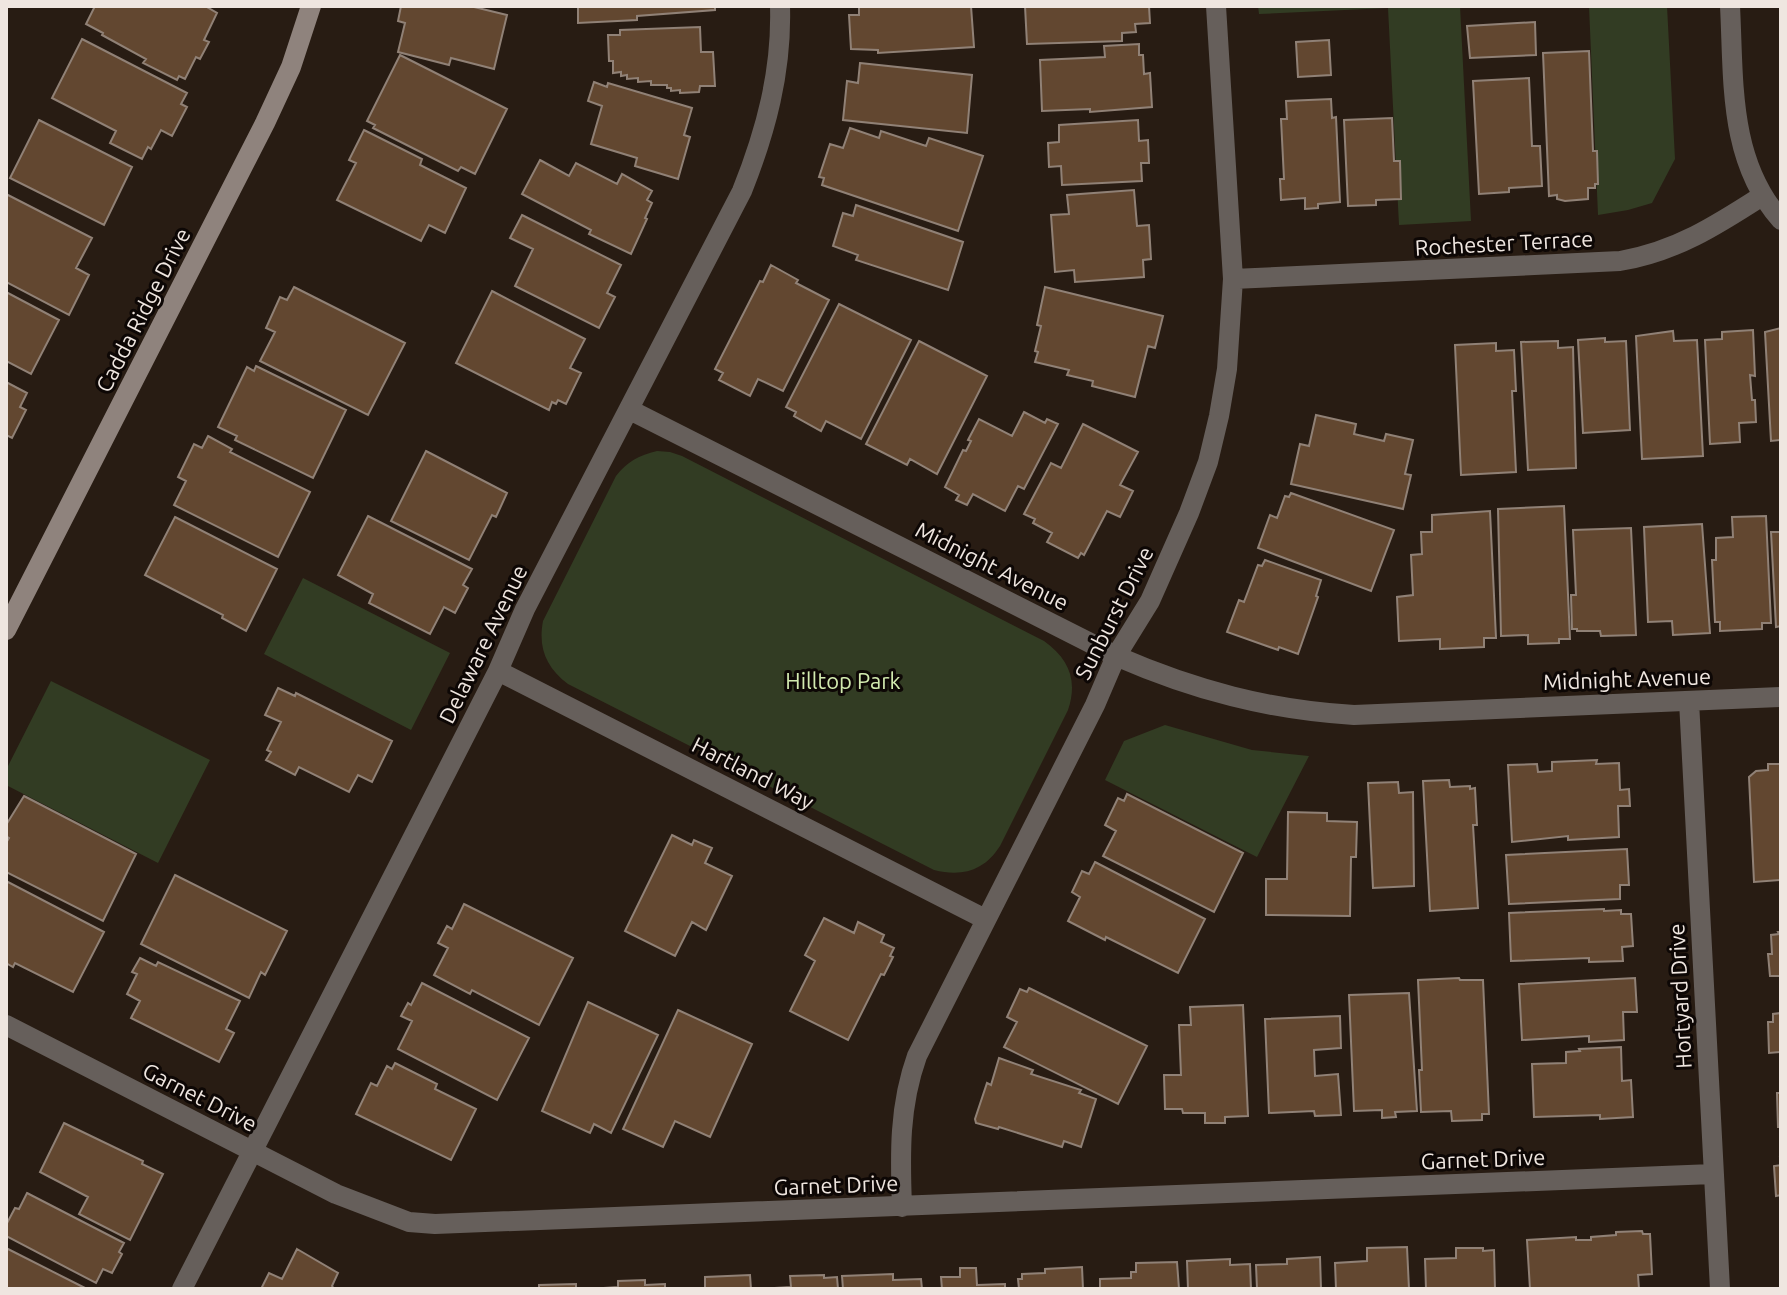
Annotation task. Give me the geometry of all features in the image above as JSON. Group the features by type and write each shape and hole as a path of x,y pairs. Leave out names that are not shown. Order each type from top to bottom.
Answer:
{"street":[{"name":"Cadda Ridge Drive","path":"6,630 279,95 311,6"},
{"name":"Delaware Avenue","path":"182,1289 498,671 525,609 742,191 758,150 776,75 780,6"},
{"name":"Sunburst Drive","path":"902,1207 902,1117 910,1075 926,1035 1095,705 1116,656 1150,601 1208,462 1227,369 1233,279 1216,6"},
{"path":"1730,6 1740,136 1753,181 1781,220"},
{"name":"Rochester Terrace","path":"1233,279 1620,261 1655,254 1685,242 1762,196"},
{"name":"Midnight Avenue","path":"630,410 1116,656 1168,679 1218,694 1302,712 1354,715 1781,697"},
{"name":"Hartland Way","path":"498,671 985,919"},
{"name":"Hortyard Drive","path":"1689,701 1720,1289"},
{"name":"Garnet Drive","path":"6,1025 336,1194 409,1222 435,1224 902,1207 1713,1174"}],"green space":[{"path":"1258,6 1460,6 1471,221 1399,225 1388,8 1259,14"},
{"path":"1589,6 1667,6 1675,159 1652,203 1598,215"},
{"name":"Hilltop Park","path":"657,451 682,456 1044,641 1060,655 1071,680 1068,710 1000,846 987,861 963,872 934,870 568,684 554,671 543,648 543,621 616,476 634,460"},
{"path":"303,578 450,653 411,730 264,654"},
{"path":"51,681 210,760 158,863 6,785 6,770"},
{"path":"1165,725 1252,750 1309,756 1257,857 1105,780 1124,741"}],"building":[{"path":"95,6 205,6 217,13 204,40 209,42 200,59 196,57 185,79 179,76 177,80 143,63 146,59 86,24"},
{"path":"401,6 470,6 507,15 494,69 451,58 449,65 398,52 405,23 398,21"},
{"path":"578,6 715,6 715,10 637,16 637,20 578,23"},
{"path":"859,6 971,6 974,47 878,53 878,50 851,49 849,15 859,15"},
{"path":"1025,6 1149,6 1150,23 1135,24 1136,32 1122,33 1122,41 1027,44"},
{"path":"1535,22 1536,55 1470,58 1467,26"},
{"path":"700,27 701,52 713,52 715,86 700,86 699,92 680,93 680,90 671,91 667,85 651,85 651,81 638,82 638,78 627,79 627,75 621,76 621,72 613,73 613,61 609,61 608,35 620,35 620,30"},
{"path":"82,39 187,93 181,104 187,107 172,136 161,130 142,159 110,143 116,131 52,98"},
{"path":"1329,40 1331,75 1298,77 1296,42"},
{"path":"1139,44 1144,74 1150,73 1152,107 1090,112 1090,109 1042,111 1040,60 1105,57 1104,46"},
{"path":"1589,51 1593,151 1597,151 1598,184 1595,188 1588,188 1588,199 1565,201 1557,199 1557,195 1549,196 1543,53"},
{"path":"400,55 507,109 475,174 461,167 458,171 373,128 375,125 367,121"},
{"path":"860,63 972,75 967,133 843,120 847,81 858,83"},
{"path":"1529,78 1532,146 1540,146 1542,186 1479,194 1473,81"},
{"path":"594,82 607,87 608,83 692,108 684,135 690,137 678,179 635,166 637,158 591,144 602,106 588,101"},
{"path":"1331,99 1332,118 1336,117 1340,202 1305,209 1305,198 1281,200 1280,179 1284,179 1281,119 1287,119 1286,101"},
{"path":"1392,118 1394,161 1400,161 1401,199 1376,200 1376,205 1348,206 1344,120"},
{"path":"39,120 132,167 104,225 10,178"},
{"path":"1138,120 1139,141 1148,140 1149,163 1141,163 1142,181 1062,185 1061,166 1049,167 1048,143 1059,142 1059,125"},
{"path":"850,128 879,138 881,131 926,146 929,138 983,156 958,231 822,185 824,178 819,177 830,144 843,148"},
{"path":"364,130 422,159 420,165 466,188 445,233 429,225 421,241 337,200 356,163 349,160"},
{"path":"540,160 569,176 576,163 617,184 622,174 652,191 647,200 652,203 647,219 631,254 589,234 591,230 522,194"},
{"path":"1134,190 1137,226 1149,225 1151,259 1143,260 1144,277 1075,282 1074,270 1055,272 1051,215 1069,214 1067,195"},
{"path":"6,194 92,238 76,268 89,275 69,315 6,282"},
{"path":"856,205 963,242 948,290 856,260 858,255 833,246 843,213 853,216"},
{"path":"522,215 621,265 607,293 615,297 599,328 515,286 533,249 510,238"},
{"path":"771,265 798,280 796,283 829,300 783,391 758,379 750,396 719,380 723,373 715,369"},
{"path":"294,287 405,343 368,415 260,361 275,332 266,328 280,297 287,300"},
{"path":"1045,287 1163,316 1155,348 1148,346 1135,397 1092,386 1093,381 1067,375 1069,370 1035,362 1041,326 1037,325"},
{"path":"492,291 585,339 570,368 581,373 566,404 558,400 556,404 552,402 549,410 456,363"},
{"path":"6,292 59,320 31,374 6,361"},
{"path":"839,304 911,340 861,439 826,421 821,431 794,416 796,412 786,407"},
{"path":"1781,328 1781,440 1771,441 1765,332"},
{"path":"1753,330 1755,376 1750,375 1756,422 1739,423 1740,442 1710,444 1705,340 1722,339 1722,332"},
{"path":"1673,331 1674,341 1697,340 1703,456 1642,459 1636,336"},
{"path":"1605,338 1605,342 1626,341 1630,430 1583,433 1578,340"},
{"path":"919,341 987,376 937,474 910,459 907,465 866,444"},
{"path":"1558,341 1558,348 1573,347 1576,468 1528,470 1521,342"},
{"path":"1496,343 1496,351 1514,350 1516,391 1512,391 1516,472 1461,475 1455,345"},
{"path":"256,366 346,410 313,478 235,440 237,436 218,427 247,367 254,371"},
{"path":"6,382 27,393 20,407 26,410 12,438 6,435"},
{"path":"1024,412 1045,423 1047,419 1058,424 1024,489 1018,486 1005,511 973,494 967,505 956,500 959,495 945,487 963,450 966,451 971,441 968,440 979,419 1012,436"},
{"path":"1316,415 1356,424 1354,434 1384,441 1386,434 1413,440 1405,474 1411,475 1403,509 1291,484 1300,444 1309,446"},
{"path":"1083,424 1138,452 1120,485 1133,491 1120,517 1107,511 1084,555 1081,553 1078,558 1047,542 1052,533 1024,514 1051,463 1061,468"},
{"path":"208,436 232,449 230,452 310,492 278,557 174,505 186,481 178,477 194,444 202,448"},
{"path":"426,451 507,493 469,560 391,521"},
{"path":"1291,493 1394,530 1371,591 1258,548 1270,515 1277,518 1285,496 1289,497"},
{"path":"1564,506 1570,639 1559,639 1559,643 1528,644 1528,635 1501,636 1498,509"},
{"path":"1490,511 1496,638 1484,638 1484,647 1440,649 1440,639 1399,641 1397,597 1413,595 1411,555 1422,554 1421,532 1432,532 1432,515"},
{"path":"368,516 472,569 463,585 468,588 455,613 444,607 430,634 369,603 373,594 338,575"},
{"path":"1766,516 1771,623 1762,623 1762,629 1720,631 1720,622 1715,622 1712,560 1716,560 1716,538 1733,537 1732,517"},
{"path":"175,517 277,569 246,631 222,618 223,615 145,575"},
{"path":"1702,524 1710,633 1673,635 1672,621 1648,622 1644,527"},
{"path":"1631,528 1636,635 1601,636 1600,631 1572,629 1571,595 1576,595 1573,530"},
{"path":"1771,532 1781,532 1781,626 1776,627"},
{"path":"1265,560 1321,580 1298,654 1227,632 1239,600 1244,602 1258,565 1262,566"},
{"path":"278,688 295,696 296,693 392,741 372,782 358,775 349,792 299,767 295,775 266,760 271,752 267,750 281,722 265,715"},
{"path":"1597,760 1596,764 1619,763 1620,790 1629,789 1630,806 1618,806 1619,837 1568,840 1568,836 1512,842 1508,765 1537,764 1538,772 1552,771 1552,762"},
{"path":"1768,764 1781,764 1781,880 1754,882 1749,777 1756,771 1768,770"},
{"path":"1449,780 1450,787 1475,788 1477,825 1473,825 1478,908 1430,911 1423,781"},
{"path":"1398,782 1399,793 1413,792 1414,886 1373,888 1368,783"},
{"path":"1127,794 1243,853 1214,912 1103,856 1116,831 1105,825 1118,798 1124,801"},
{"path":"24,796 136,854 103,921 6,872 6,843 9,838 6,836 6,825"},
{"path":"1288,812 1327,813 1327,821 1357,822 1356,857 1351,857 1350,916 1266,915 1266,879 1287,879"},
{"path":"672,835 692,845 694,840 712,848 705,863 732,876 706,930 692,922 675,956 625,931"},
{"path":"1627,849 1629,885 1620,885 1620,899 1509,904 1506,855"},
{"path":"1095,862 1205,919 1178,973 1068,921 1080,897 1072,892 1082,871 1089,874"},
{"path":"175,875 287,931 265,975 261,972 249,998 141,944"},
{"path":"6,881 104,932 73,992 15,963 13,967 6,963"},
{"path":"464,904 573,958 539,1025 472,990 470,994 434,975 448,948 438,943 447,926 452,929"},
{"path":"1604,909 1631,914 1633,946 1622,947 1623,961 1589,962 1589,958 1511,961 1509,913"},
{"path":"824,918 854,933 858,922 884,935 881,942 894,948 884,975 881,974 848,1040 790,1011 815,961 805,955"},
{"path":"1781,932 1781,994 1780,976 1770,976 1768,954 1772,954 1771,935"},
{"path":"140,958 156,966 158,962 240,1001 226,1029 234,1033 219,1062 131,1018 140,1001 127,994 137,974 132,972"},
{"path":"1635,978 1637,1012 1623,1012 1624,1040 1589,1042 1589,1036 1522,1040 1519,984"},
{"path":"1418,980 1483,980 1489,1114 1482,1114 1482,1120 1452,1121 1451,1111 1421,1112"},
{"path":"422,983 529,1038 497,1100 398,1049 412,1021 401,1016 408,1003 411,1005"},
{"path":"1029,988 1147,1046 1118,1104 1004,1047 1017,1022 1007,1017 1020,989 1027,992"},
{"path":"1409,993 1417,1111 1395,1112 1396,1117 1382,1118 1382,1110 1354,1111 1349,995"},
{"path":"588,1002 658,1035 611,1133 594,1124 590,1133 542,1111"},
{"path":"1243,1005 1248,1116 1225,1117 1225,1123 1205,1123 1205,1113 1165,1109 1164,1075 1181,1075 1179,1025 1191,1025 1190,1007"},
{"path":"678,1010 752,1044 710,1137 675,1121 663,1147 623,1129"},
{"path":"1781,1013 1781,1052 1769,1053 1768,1022 1773,1022 1773,1014"},
{"path":"1340,1016 1341,1048 1314,1050 1315,1076 1338,1074 1341,1115 1315,1116 1314,1111 1269,1113 1265,1019"},
{"path":"1621,1047 1622,1081 1631,1080 1633,1117 1534,1117 1532,1064 1566,1063 1566,1052 1579,1049"},
{"path":"999,1058 1033,1070 1031,1074 1081,1090 1079,1093 1096,1099 1081,1147 1064,1141 1062,1147 976,1123 987,1083 991,1085"},
{"path":"395,1063 437,1084 435,1089 476,1109 451,1160 356,1114 371,1083 377,1086 387,1066 392,1069"},
{"path":"1777,1093 1781,1093 1781,1127 1778,1127"},
{"path":"64,1123 163,1174 130,1240 79,1214 88,1197 40,1172"},
{"path":"1781,1165 1781,1195 1776,1196 1774,1166"},
{"path":"27,1193 124,1243 112,1273 103,1269 96,1283 6,1236 6,1225"},
{"path":"1642,1231 1643,1234 1650,1234 1652,1274 1638,1275 1639,1289 1530,1289 1527,1240 1576,1237 1576,1240 1591,1240 1591,1237 1616,1235 1616,1232"},
{"path":"1407,1247 1409,1289 1336,1289 1335,1263 1367,1261 1367,1248"},
{"path":"6,1248 87,1289 6,1289"},
{"path":"1456,1248 1494,1250 1495,1289 1426,1289 1425,1259 1456,1258"},
{"path":"297,1249 338,1273 332,1286 334,1289 261,1289 269,1273 282,1279"},
{"path":"1320,1257 1321,1289 1257,1289 1256,1265 1287,1264 1287,1259"},
{"path":"1230,1259 1230,1265 1250,1264 1251,1289 1188,1289 1187,1261"},
{"path":"1177,1262 1179,1289 1100,1289 1100,1279 1131,1278 1131,1272 1136,1272 1136,1263"},
{"path":"1082,1267 1083,1289 1019,1289 1018,1279 1022,1279 1022,1274"},
{"path":"960,1268 976,1268 977,1285 1005,1284 1005,1289 942,1289 941,1277 960,1277"},
{"path":"893,1274 893,1280 921,1279 922,1289 843,1289 842,1276"},
{"path":"750,1275 751,1289 705,1289 705,1277"},
{"path":"824,1275 824,1278 837,1277 838,1289 759,1289 791,1287 790,1276"},
{"path":"645,1280 645,1285 665,1284 665,1289 589,1289 618,1287 618,1281"},
{"path":"576,1284 576,1288 580,1289 539,1289 539,1285"}]}
